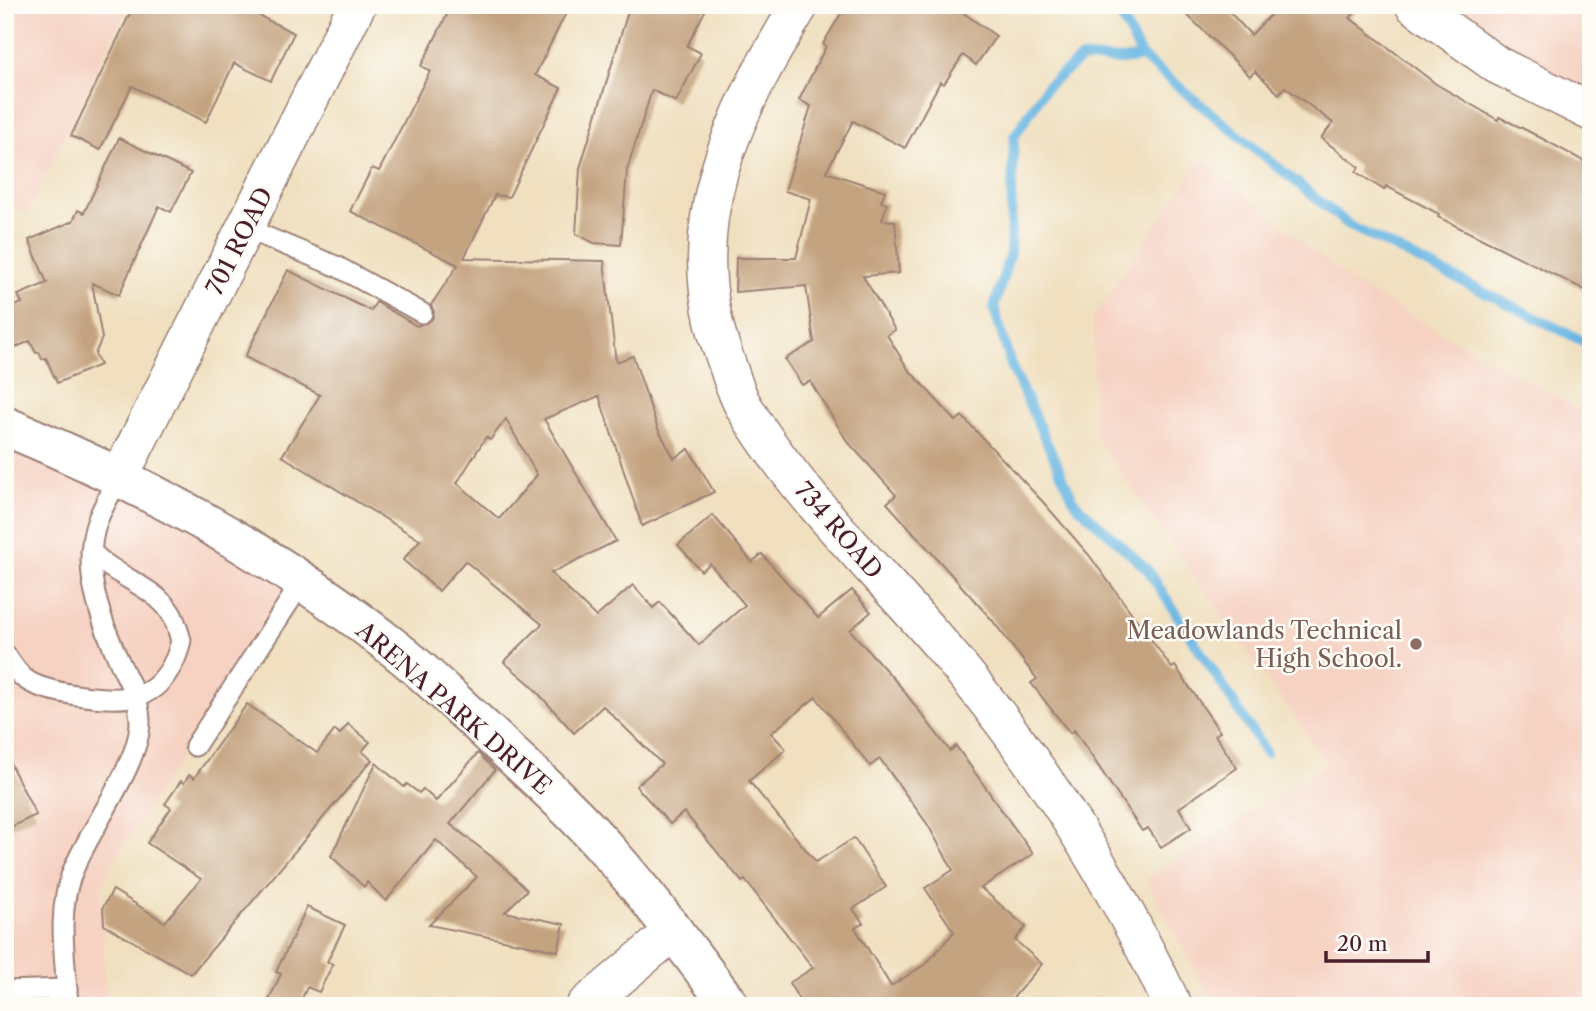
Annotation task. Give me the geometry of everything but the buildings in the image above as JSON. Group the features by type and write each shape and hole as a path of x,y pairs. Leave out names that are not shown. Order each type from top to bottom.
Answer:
{"street":[{"name":"701 ROAD","path":"120,475 357,5"},
{"name":"734 ROAD","path":"800,5 739,115 713,188 704,274 717,338 725,360 742,404 779,460 943,647 1014,738 1080,833 1138,932 1173,1006"},
{"path":"1414,5 1497,65 1591,112"},
{"name":"ARENA PARK DRIVE","path":"5,426 120,475 223,532 302,582 391,645 549,789 608,851 674,931 730,1006"},
{"path":"586,1006 674,931"}],"lane":[{"path":"245,228 316,257 422,313"},
{"path":"5,991 67,998 65,905 71,876 134,746 140,724 137,696 103,618 91,579 92,551 98,520 120,475"},
{"path":"5,653 23,678 45,691 137,696 160,682 172,667 181,640 171,614 158,599 105,567 92,551"},
{"path":"195,746 302,582"}],"shaded area":[{"path":"5,5 128,5 28,213 5,206"},
{"path":"1411,5 1591,5 1591,113"},
{"name":"Meadowlands Technical High School.","path":"1201,158 1352,282 1591,417 1591,1006 1215,1006 1146,879 1327,764 1094,435 1093,318"},
{"path":"5,428 300,583 271,618 113,862 101,887 106,1006 5,1006"}],"waterway":[{"path":"1115,5 1142,57 1350,226 1591,345"},
{"path":"1142,57 1122,60 1082,58 1047,86 1014,137 1010,253 994,308 1012,368 1075,503 1148,570 1266,753"}],"place":[{"name":"Meadowlands Technical High School.","path":"1416,644"}]}
